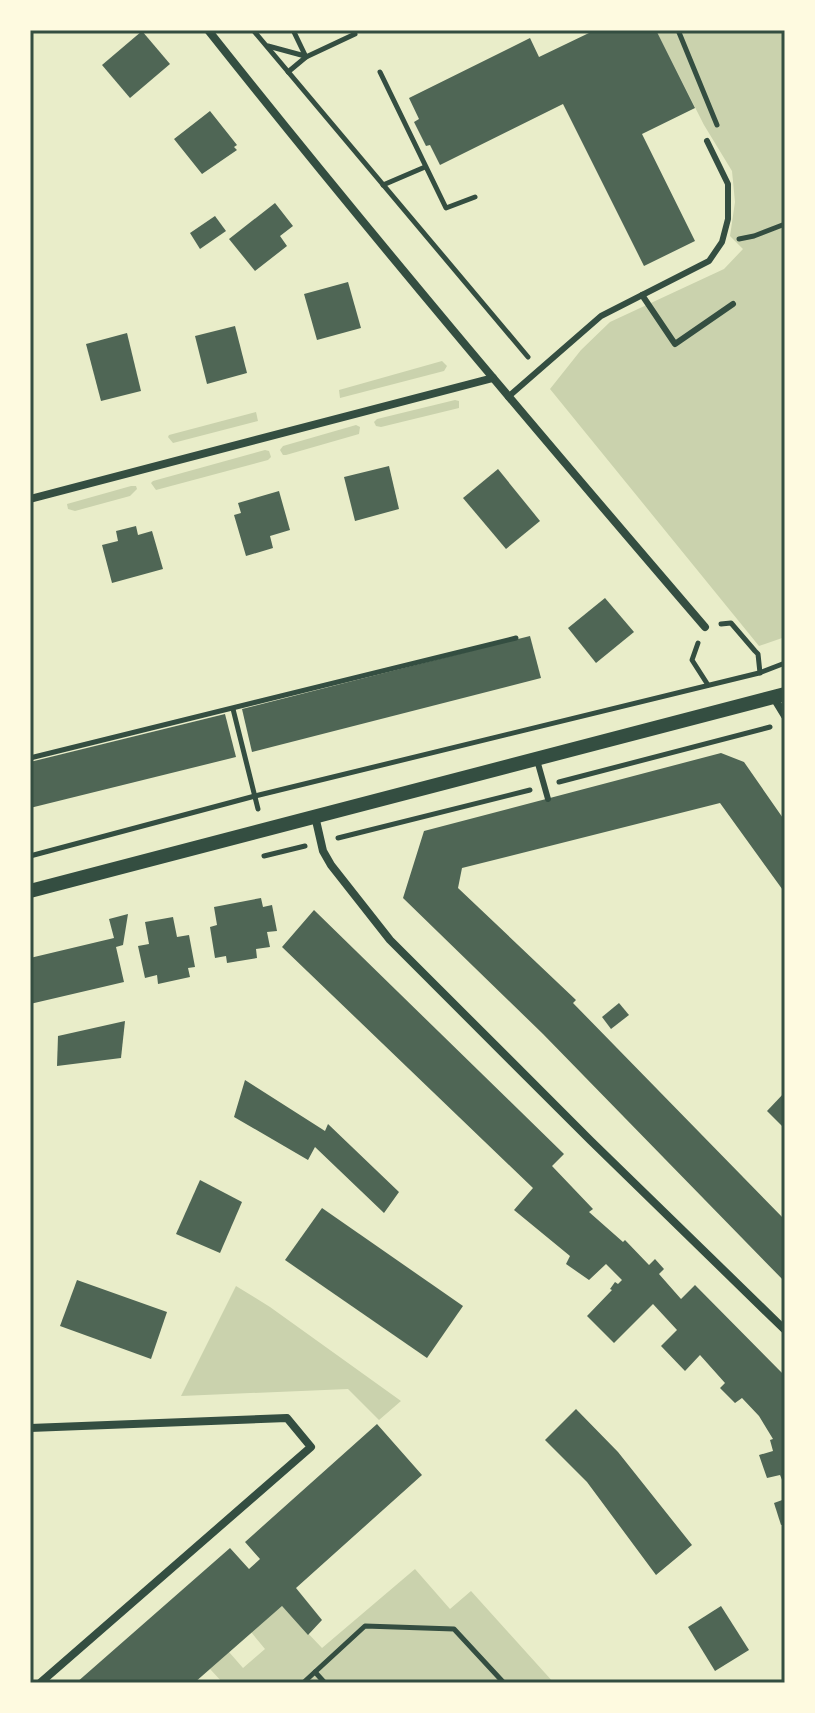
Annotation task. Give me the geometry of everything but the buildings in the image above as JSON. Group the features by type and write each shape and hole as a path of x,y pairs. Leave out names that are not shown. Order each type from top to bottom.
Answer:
{"street":[{"path":"208,30 508,397 705,627"},
{"path":"30,499 493,378"},
{"path":"30,891 779,696 785,716"},
{"path":"315,816 323,851 344,883 390,940 785,1330"},
{"path":"30,1428 287,1418 311,1447 40,1683"}],"lane":[{"path":"508,397 601,316 709,261 722,242 728,219 728,184 707,141"},
{"path":"642,295 675,344 733,304"},
{"path":"537,759 548,799"}],"path":[{"path":"253,30 539,369"},
{"path":"293,30 306,57"},
{"path":"678,30 721,138"},
{"path":"288,72 306,57 355,34"},
{"path":"266,46 306,57"},
{"path":"380,72 446,208 475,197"},
{"path":"383,185 425,167"},
{"path":"722,242 754,236 785,224"},
{"path":"708,685 692,660 705,627 731,623 758,654 759,673 779,696"},
{"path":"30,758 516,638"},
{"path":"30,856 255,796 759,673 785,663"},
{"path":"233,709 264,830"},
{"path":"262,856 785,723"},
{"path":"303,1683 365,1626 454,1629 502,1682"},
{"path":"315,1672 325,1683"}],"green space":[{"path":"656,30 785,30 785,637 759,646 550,389 581,350 610,322 724,269 743,249 730,236 735,202 732,171 704,125"},
{"path":"442,361 447,366 444,371 340,398 339,390"},
{"path":"459,401 459,408 381,427 374,422 377,419"},
{"path":"256,412 258,421 173,443 168,437 169,435"},
{"path":"356,425 360,427 359,434 286,455 280,450 283,446"},
{"path":"265,450 271,457 268,460 156,490 151,483 153,481"},
{"path":"131,486 137,489 130,496 75,511 68,509 67,504"},
{"path":"236,1286 401,1401 379,1420 348,1389 181,1396"},
{"path":"415,1569 450,1609 471,1591 554,1683 223,1683 210,1669 229,1652 243,1668 265,1649 251,1632 282,1606 322,1648"}]}
